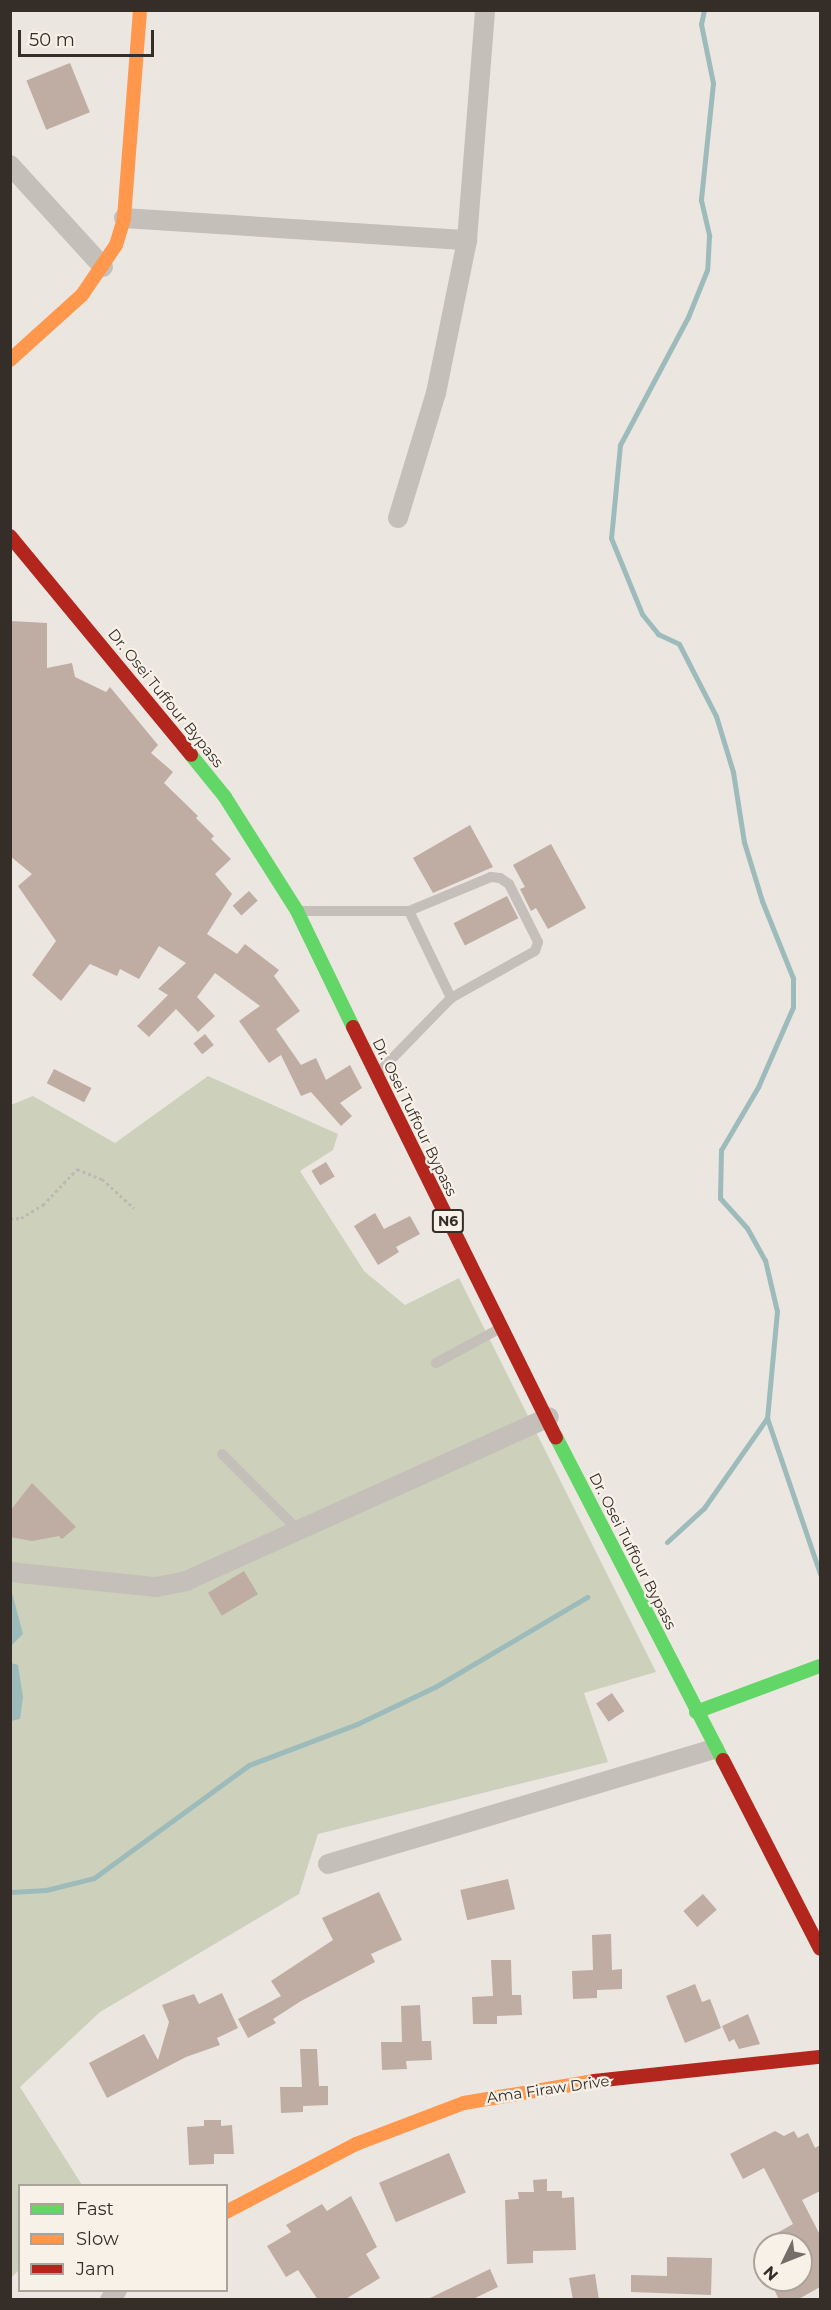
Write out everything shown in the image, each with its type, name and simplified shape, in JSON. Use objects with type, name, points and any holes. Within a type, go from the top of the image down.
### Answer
[{"type":"main road","points":[[10,360],[82,295],[104,267],[116,245],[124,218],[140,10]]},
{"type":"main road","name":"Dr. Osei Tuffour Bypass","points":[[10,536],[225,798],[297,911],[500,1328],[549,1418],[714,1749],[820,1948]]},
{"type":"main road","points":[[696,1712],[820,1666]]},
{"type":"main road","name":"Ama Firaw Drive","points":[[228,2211],[356,2144],[464,2103],[547,2087],[820,2057]]},
{"type":"street","points":[[398,518],[436,393],[466,240],[485,10]]},
{"type":"street","points":[[10,165],[104,267]]},
{"type":"street","points":[[124,218],[466,240]]},
{"type":"street","points":[[10,1572],[156,1587],[186,1581],[549,1418]]},
{"type":"street","points":[[328,1864],[714,1749]]},
{"type":"lane","points":[[297,911],[409,911],[491,877],[500,878],[509,884],[538,942],[535,951],[451,998],[377,1074]]},
{"type":"lane","points":[[409,911],[451,998]]},
{"type":"lane","points":[[436,1363],[500,1328]]},
{"type":"lane","points":[[222,1454],[299,1531]]},
{"type":"path","points":[[10,1220],[21,1218],[44,1205],[77,1169],[102,1179],[134,1208]]},
{"type":"green space","points":[[208,1076],[338,1134],[333,1150],[300,1171],[364,1271],[405,1305],[459,1278],[656,1672],[584,1693],[608,1762],[318,1834],[299,1894],[100,2012],[20,2087],[81,2184],[18,2184],[18,2271],[11,2278],[11,1105],[33,1096],[115,1143]]},
{"type":"water","points":[[11,1589],[23,1634],[10,1646]]},
{"type":"water","points":[[11,1663],[18,1665],[23,1697],[20,1719],[11,1721]]},
{"type":"building","points":[[70,63],[90,112],[46,130],[26,81]]},
{"type":"building","points":[[10,621],[47,623],[47,668],[72,663],[75,677],[106,692],[110,687],[158,745],[151,753],[173,772],[164,783],[198,816],[196,818],[214,836],[211,839],[231,859],[215,874],[232,894],[207,934],[237,954],[245,944],[279,970],[274,976],[300,1011],[276,1029],[301,1065],[316,1058],[326,1080],[350,1065],[362,1088],[340,1103],[352,1116],[341,1126],[311,1092],[301,1096],[281,1055],[269,1063],[239,1021],[260,1006],[215,973],[197,997],[215,1016],[198,1032],[176,1009],[149,1037],[137,1026],[168,995],[158,989],[186,963],[159,946],[139,979],[120,969],[117,976],[90,964],[61,1001],[32,975],[56,941],[18,886],[32,874],[10,856]]},
{"type":"building","points":[[470,825],[493,867],[433,893],[413,858]]},
{"type":"building","points":[[551,844],[586,908],[548,929],[536,908],[531,911],[520,889],[525,887],[513,865]]},
{"type":"building","points":[[249,891],[258,901],[241,915],[233,906]]},
{"type":"building","points":[[507,896],[518,918],[465,946],[454,923]]},
{"type":"building","points":[[205,1034],[214,1045],[202,1054],[193,1043]]},
{"type":"building","points":[[54,1069],[91,1088],[84,1102],[47,1083]]},
{"type":"building","points":[[326,1162],[335,1177],[320,1185],[311,1171]]},
{"type":"building","points":[[375,1213],[384,1229],[410,1216],[420,1234],[396,1247],[399,1252],[378,1265],[354,1226]]},
{"type":"building","points":[[32,1483],[76,1527],[62,1539],[59,1536],[32,1541],[10,1537],[10,1511]]},
{"type":"building","points":[[244,1571],[258,1594],[222,1616],[208,1593]]},
{"type":"building","points":[[612,1693],[624,1711],[609,1722],[596,1704]]},
{"type":"building","points":[[508,1879],[515,1909],[467,1920],[460,1890]]},
{"type":"building","points":[[379,1892],[402,1940],[371,1954],[375,1962],[301,2001],[273,2019],[276,2023],[248,2038],[238,2019],[281,1996],[271,1981],[333,1940],[322,1918]]},
{"type":"building","points":[[703,1894],[717,1910],[697,1927],[683,1911]]},
{"type":"building","points":[[611,1934],[612,1970],[622,1969],[622,1989],[597,1990],[597,1998],[573,1999],[572,1971],[593,1970],[592,1935]]},
{"type":"building","points":[[491,1960],[511,1960],[512,1995],[521,1995],[522,2015],[497,2016],[497,2024],[473,2024],[472,1997],[493,1996]]},
{"type":"building","points":[[695,1984],[702,2002],[710,1999],[721,2028],[685,2043],[666,1996]]},
{"type":"building","points":[[222,1993],[238,2028],[217,2038],[220,2045],[186,2057],[107,2098],[89,2063],[144,2034],[158,2060],[169,2022],[162,2005],[194,1994],[199,2004]]},
{"type":"building","points":[[420,2005],[422,2041],[431,2041],[432,2060],[406,2061],[407,2069],[382,2070],[381,2042],[402,2042],[401,2006]]},
{"type":"building","points":[[748,2014],[760,2044],[739,2049],[734,2039],[729,2042],[722,2026]]},
{"type":"building","points":[[300,2049],[317,2049],[319,2086],[328,2086],[328,2105],[303,2106],[303,2112],[281,2113],[280,2087],[302,2087]]},
{"type":"building","points":[[204,2120],[221,2120],[221,2126],[232,2125],[234,2154],[214,2154],[214,2164],[189,2165],[187,2127],[204,2126]]},
{"type":"building","points":[[775,2131],[784,2136],[794,2131],[798,2138],[808,2133],[815,2148],[820,2145],[820,2191],[802,2200],[820,2235],[820,2287],[813,2291],[813,2232],[779,2232],[793,2224],[764,2168],[743,2179],[730,2154]]},
{"type":"building","points":[[449,2153],[466,2193],[396,2222],[379,2183]]},
{"type":"building","points":[[547,2179],[547,2191],[562,2191],[562,2198],[574,2197],[576,2250],[533,2251],[533,2263],[507,2264],[505,2200],[519,2199],[518,2192],[534,2192],[533,2180]]},
{"type":"building","points":[[351,2196],[377,2247],[366,2254],[380,2278],[344,2300],[318,2300],[298,2270],[286,2277],[267,2246],[291,2232],[286,2225],[322,2204],[327,2211]]},
{"type":"building","points":[[667,2257],[712,2258],[711,2295],[631,2292],[631,2275],[667,2276]]},
{"type":"building","points":[[490,2269],[498,2287],[471,2300],[426,2300]]},
{"type":"building","points":[[595,2274],[599,2300],[573,2300],[569,2278]]},
{"type":"building","points":[[775,2292],[811,2292],[797,2300],[779,2300]]},
{"type":"waterway","points":[[704,10],[701,24],[713,83],[701,200],[709,236],[707,270],[688,317],[620,445],[611,538],[642,614],[658,634],[679,644],[716,716],[733,772],[744,842],[762,901],[793,978],[793,1007],[758,1087],[721,1150],[720,1198],[747,1228],[765,1260],[777,1311],[767,1418],[820,1574]]},
{"type":"waterway","points":[[667,1542],[704,1508],[767,1418]]},
{"type":"waterway","points":[[10,1892],[46,1890],[94,1878],[249,1765],[357,1724],[435,1687],[587,1597]]},
{"type":"traffic: fast","points":[[191,755],[225,797],[297,911],[353,1027]]},
{"type":"traffic: fast","points":[[556,1437],[723,1760]]},
{"type":"traffic: fast","points":[[696,1712],[820,1666]]},
{"type":"traffic: slow","points":[[10,360],[82,295],[116,245],[124,218],[140,10]]},
{"type":"traffic: slow","points":[[228,2211],[356,2144],[464,2103],[594,2081]]},
{"type":"traffic: jam","points":[[10,536],[191,755]]},
{"type":"traffic: jam","points":[[353,1027],[556,1437]]},
{"type":"traffic: jam","points":[[723,1760],[820,1949]]},
{"type":"traffic: jam","points":[[594,2081],[820,2057]]}]
